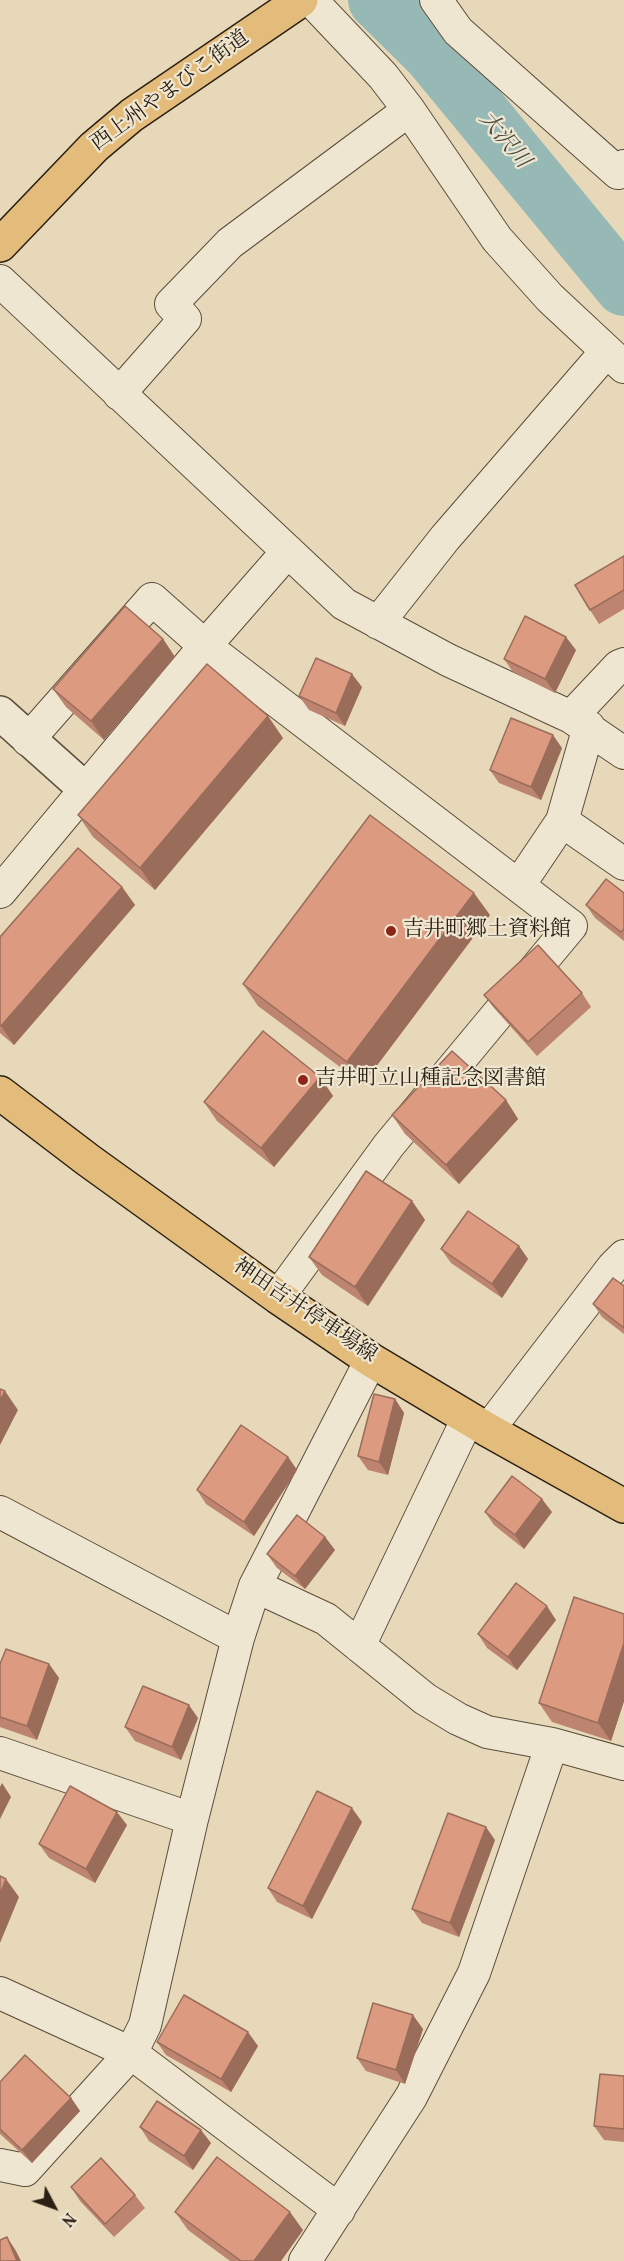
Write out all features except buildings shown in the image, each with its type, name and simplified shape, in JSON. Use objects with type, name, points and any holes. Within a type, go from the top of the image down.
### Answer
[{"type":"main road","name":"西上州やまびこ街道","points":[[0,246],[94,147],[125,122],[301,0]]},
{"type":"main road","name":"神田吉井停車場線","points":[[0,1093],[88,1160],[278,1297],[371,1360],[478,1424],[624,1506]]},
{"type":"street","points":[[311,0],[383,76],[410,110],[497,239],[550,298],[615,360],[445,538],[378,623]]},
{"type":"street","points":[[436,0],[458,31],[618,173],[624,166]]},
{"type":"street","points":[[119,394],[185,319],[171,304],[230,243],[410,110]]},
{"type":"street","points":[[0,281],[344,604],[448,660],[580,722],[624,753]]},
{"type":"street","points":[[0,892],[205,646],[288,551]]},
{"type":"street","points":[[28,740],[152,599],[205,646],[571,926],[389,1145],[278,1297]]},
{"type":"street","points":[[519,885],[562,821],[580,722],[619,666],[624,664]]},
{"type":"street","points":[[0,713],[85,789]]},
{"type":"street","points":[[562,821],[624,864]]},
{"type":"street","points":[[359,1646],[478,1424],[624,1256]]},
{"type":"street","points":[[0,2165],[25,2170],[131,2053],[145,2025],[192,1819],[238,1638],[255,1586],[371,1360]]},
{"type":"street","points":[[0,1512],[238,1638]]},
{"type":"street","points":[[255,1586],[326,1619],[425,1699],[458,1719],[487,1731],[552,1744],[624,1764]]},
{"type":"street","points":[[305,2261],[411,2097],[474,1973],[552,1744]]},
{"type":"street","points":[[0,1753],[192,1819]]},
{"type":"street","points":[[0,1993],[131,2053],[339,2210]]},
{"type":"waterway","name":"大沢川","points":[[377,0],[431,53],[624,287]]},
{"type":"place","name":"吉井町郷土資料館","points":[[391,931]]},
{"type":"place","name":"吉井町立山種記念図書館","points":[[303,1080]]}]
